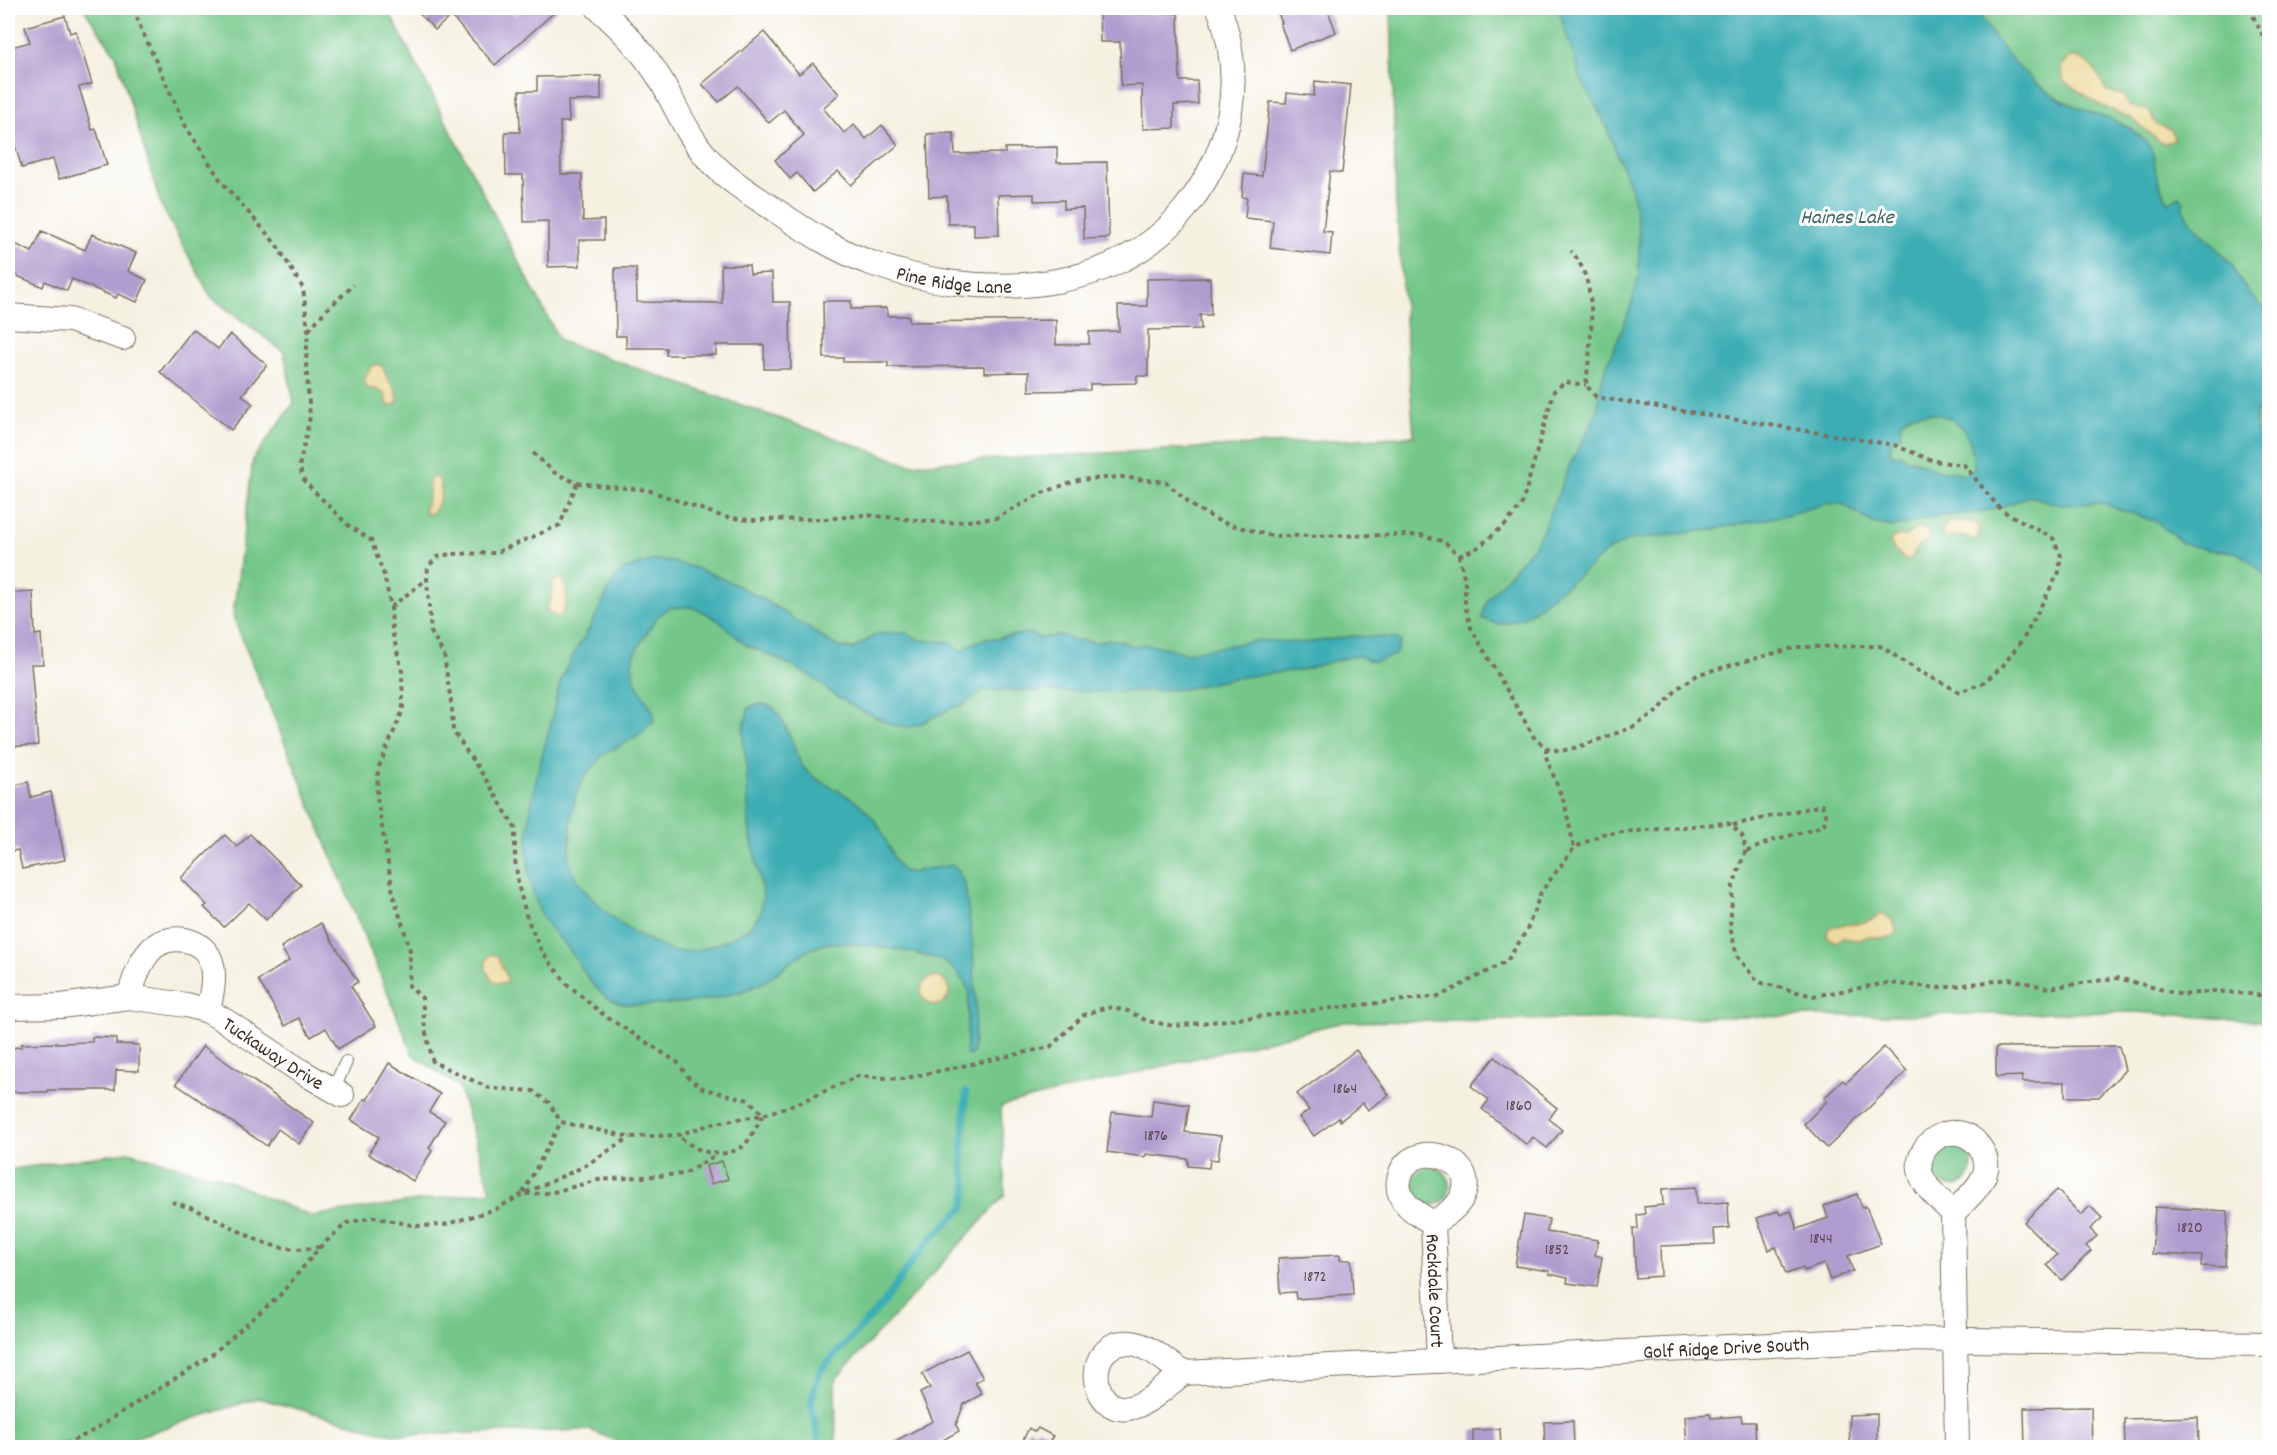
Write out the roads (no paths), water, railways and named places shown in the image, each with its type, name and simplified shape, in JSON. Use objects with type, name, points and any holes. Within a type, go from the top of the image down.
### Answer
[{"type":"street","name":"Pine Ridge Lane","points":[[598,8],[624,31],[651,65],[700,149],[714,165],[744,190],[823,240],[873,264],[918,278],[947,283],[988,284],[1053,282],[1091,273],[1135,254],[1179,217],[1209,177],[1226,130],[1231,105],[1232,63],[1227,32],[1219,8]]},
{"type":"street","points":[[8,316],[70,321],[123,339]]},
{"type":"street","name":"Tuckaway Drive","points":[[129,997],[144,958],[151,949],[159,942],[181,938],[201,947],[212,963],[213,984],[208,1011]]},
{"type":"street","name":"Tuckaway Drive","points":[[8,1006],[61,1006],[129,997],[186,1005],[208,1011],[299,1070],[338,1092]]},
{"type":"street","points":[[1953,1213],[1957,1448]]},
{"type":"street","name":"Rockdale Court","points":[[1433,1223],[1439,1361]]},
{"type":"street","name":"Golf Ridge Drive South","points":[[1183,1373],[1895,1339],[1956,1338],[2270,1344]]},
{"type":"lane","points":[[338,1092],[346,1062]]},
{"type":"water","name":"Haines Lake","points":[[1558,8],[1976,8],[2004,51],[2028,76],[2055,96],[2128,127],[2144,140],[2153,154],[2158,181],[2169,203],[2179,196],[2184,202],[2182,207],[2188,218],[2232,264],[2236,275],[2250,294],[2269,313],[2269,394],[2263,400],[2256,415],[2256,430],[2269,452],[2269,494],[2260,509],[2261,519],[2269,535],[2269,579],[2249,560],[2236,552],[2209,550],[2182,543],[2157,522],[2101,503],[2060,505],[2030,496],[1981,512],[1934,517],[1894,527],[1872,523],[1843,504],[1825,504],[1782,516],[1710,530],[1629,540],[1606,552],[1579,576],[1526,616],[1507,623],[1496,624],[1482,618],[1487,600],[1533,547],[1542,532],[1570,465],[1597,411],[1603,375],[1629,312],[1639,277],[1639,233],[1632,191],[1603,119],[1581,79]],"holes":[[[1934,414],[1955,421],[1967,436],[1971,445],[1974,470],[1964,476],[1958,472],[1938,471],[1890,451],[1892,440],[1900,436],[1901,422],[1909,415]]]},
{"type":"water","points":[[654,560],[686,565],[723,579],[757,596],[838,647],[853,649],[877,634],[891,633],[907,633],[920,640],[951,642],[959,650],[966,650],[967,646],[986,638],[999,639],[1030,633],[1039,638],[1062,635],[1073,641],[1083,640],[1096,643],[1108,639],[1121,641],[1131,646],[1144,644],[1185,653],[1259,640],[1305,643],[1353,636],[1395,638],[1401,641],[1395,655],[1373,662],[1359,656],[1349,657],[1301,670],[1235,678],[1184,689],[1122,692],[983,690],[962,706],[954,707],[909,727],[892,725],[860,710],[836,696],[815,679],[785,662],[746,645],[719,621],[706,613],[691,607],[669,608],[657,617],[637,649],[632,664],[635,681],[654,713],[654,720],[641,734],[603,755],[584,778],[576,795],[572,813],[569,860],[580,885],[602,909],[631,931],[673,951],[694,951],[725,941],[750,927],[761,913],[763,895],[749,826],[743,729],[749,708],[761,704],[770,706],[778,713],[784,724],[803,767],[815,778],[858,802],[867,811],[875,820],[903,871],[913,873],[952,865],[958,870],[965,885],[973,948],[976,1007],[973,1053],[969,1056],[966,1054],[969,991],[953,969],[937,959],[890,948],[831,943],[813,948],[765,981],[733,994],[677,1004],[624,1004],[607,998],[599,991],[545,921],[533,893],[528,869],[527,844],[533,795],[560,683],[615,578],[625,569]]},
{"type":"waterway","points":[[820,1448],[811,1403],[821,1370],[882,1305],[911,1263],[932,1238],[964,1207],[967,1190],[963,1167],[966,1092]]}]
